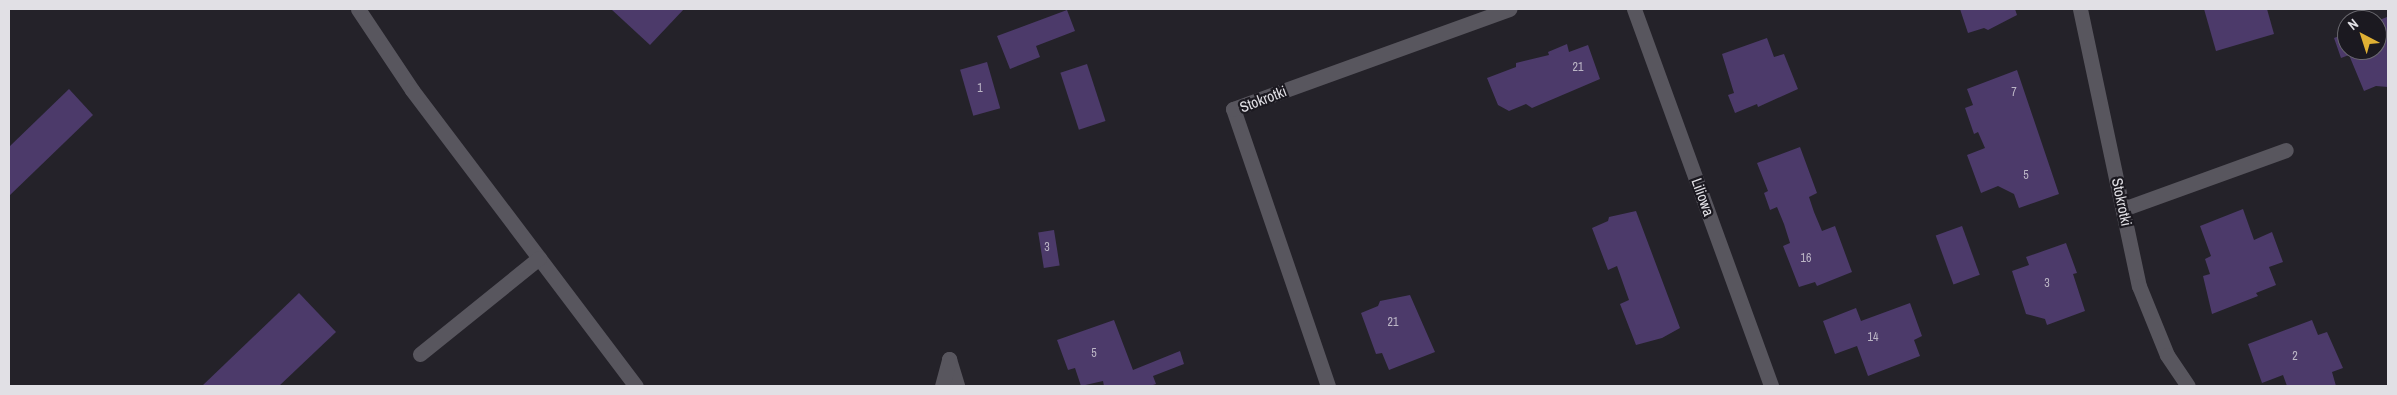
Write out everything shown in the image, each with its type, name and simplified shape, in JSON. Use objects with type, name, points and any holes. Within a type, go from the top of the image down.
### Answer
[{"type":"street","points":[[358,9],[412,90],[636,386]]},
{"type":"street","name":"Stokrotki","points":[[1328,386],[1233,109],[1509,9]]},
{"type":"street","name":"Liliowa","points":[[1634,9],[1771,386]]},
{"type":"street","name":"Stokrotki","points":[[2080,9],[2140,286],[2167,356],[2188,386]]},
{"type":"street","points":[[2124,209],[2286,150]]},
{"type":"street","points":[[420,354],[538,258]]},
{"type":"street","points":[[942,386],[950,359],[957,386]]},
{"type":"building","points":[[611,9],[684,9],[650,45]]},
{"type":"building","points":[[1960,9],[2015,9],[2017,15],[1988,30],[1984,28],[1968,33]]},
{"type":"building","points":[[2204,9],[2267,9],[2274,34],[2216,51]]},
{"type":"building","points":[[1067,10],[1075,31],[1036,46],[1040,57],[1010,69],[997,36]]},
{"type":"building","points":[[2387,17],[2388,87],[2376,86],[2364,91],[2351,60],[2387,60]]},
{"type":"building","points":[[1767,38],[1774,57],[1784,54],[1798,89],[1758,107],[1757,104],[1735,113],[1728,95],[1734,93],[1722,54]]},
{"type":"building","points":[[1567,44],[1569,52],[1588,45],[1600,79],[1532,108],[1526,104],[1509,111],[1498,105],[1487,78],[1516,67],[1516,63],[1549,55],[1548,52]]},
{"type":"building","points":[[987,62],[1000,108],[973,116],[960,70]]},
{"type":"building","points":[[1087,64],[1106,121],[1079,130],[1060,73]]},
{"type":"building","points":[[2017,70],[2059,194],[2019,208],[2014,194],[1998,186],[1981,193],[1967,155],[1985,148],[1978,132],[1974,134],[1965,108],[1973,105],[1967,89]]},
{"type":"building","points":[[69,89],[93,115],[9,196],[9,147]]},
{"type":"building","points":[[1800,147],[1817,193],[1809,197],[1814,212],[1822,231],[1835,226],[1852,272],[1817,286],[1815,282],[1799,287],[1783,246],[1790,243],[1784,224],[1777,207],[1770,210],[1764,193],[1768,191],[1757,163]]},
{"type":"building","points":[[2243,209],[2254,240],[2272,232],[2283,262],[2269,267],[2276,285],[2256,293],[2258,296],[2212,314],[2203,276],[2210,274],[2205,259],[2211,256],[2200,226]]},
{"type":"building","points":[[1636,211],[1680,328],[1662,338],[1636,345],[1620,304],[1629,300],[1617,266],[1608,270],[1592,228],[1608,221],[1609,217]]},
{"type":"building","points":[[1962,226],[1980,275],[1953,284],[1936,236]]},
{"type":"building","points":[[1054,230],[1060,266],[1044,268],[1038,233]]},
{"type":"building","points":[[2066,243],[2077,273],[2073,274],[2085,311],[2047,325],[2045,319],[2026,314],[2012,271],[2029,265],[2026,257]]},
{"type":"building","points":[[299,293],[336,332],[279,386],[202,386]]},
{"type":"building","points":[[1410,295],[1435,352],[1389,370],[1382,353],[1376,354],[1361,313],[1378,306],[1380,301]]},
{"type":"building","points":[[1910,303],[1922,336],[1914,340],[1920,356],[1868,376],[1857,346],[1835,354],[1823,321],[1856,308],[1861,321]]},
{"type":"building","points":[[1114,320],[1133,370],[1180,351],[1184,364],[1153,376],[1156,384],[1150,386],[1104,386],[1103,381],[1081,386],[1075,368],[1068,370],[1057,340]]},
{"type":"building","points":[[2312,320],[2318,335],[2327,332],[2343,368],[2332,372],[2336,386],[2287,386],[2283,375],[2262,383],[2248,344]]}]
